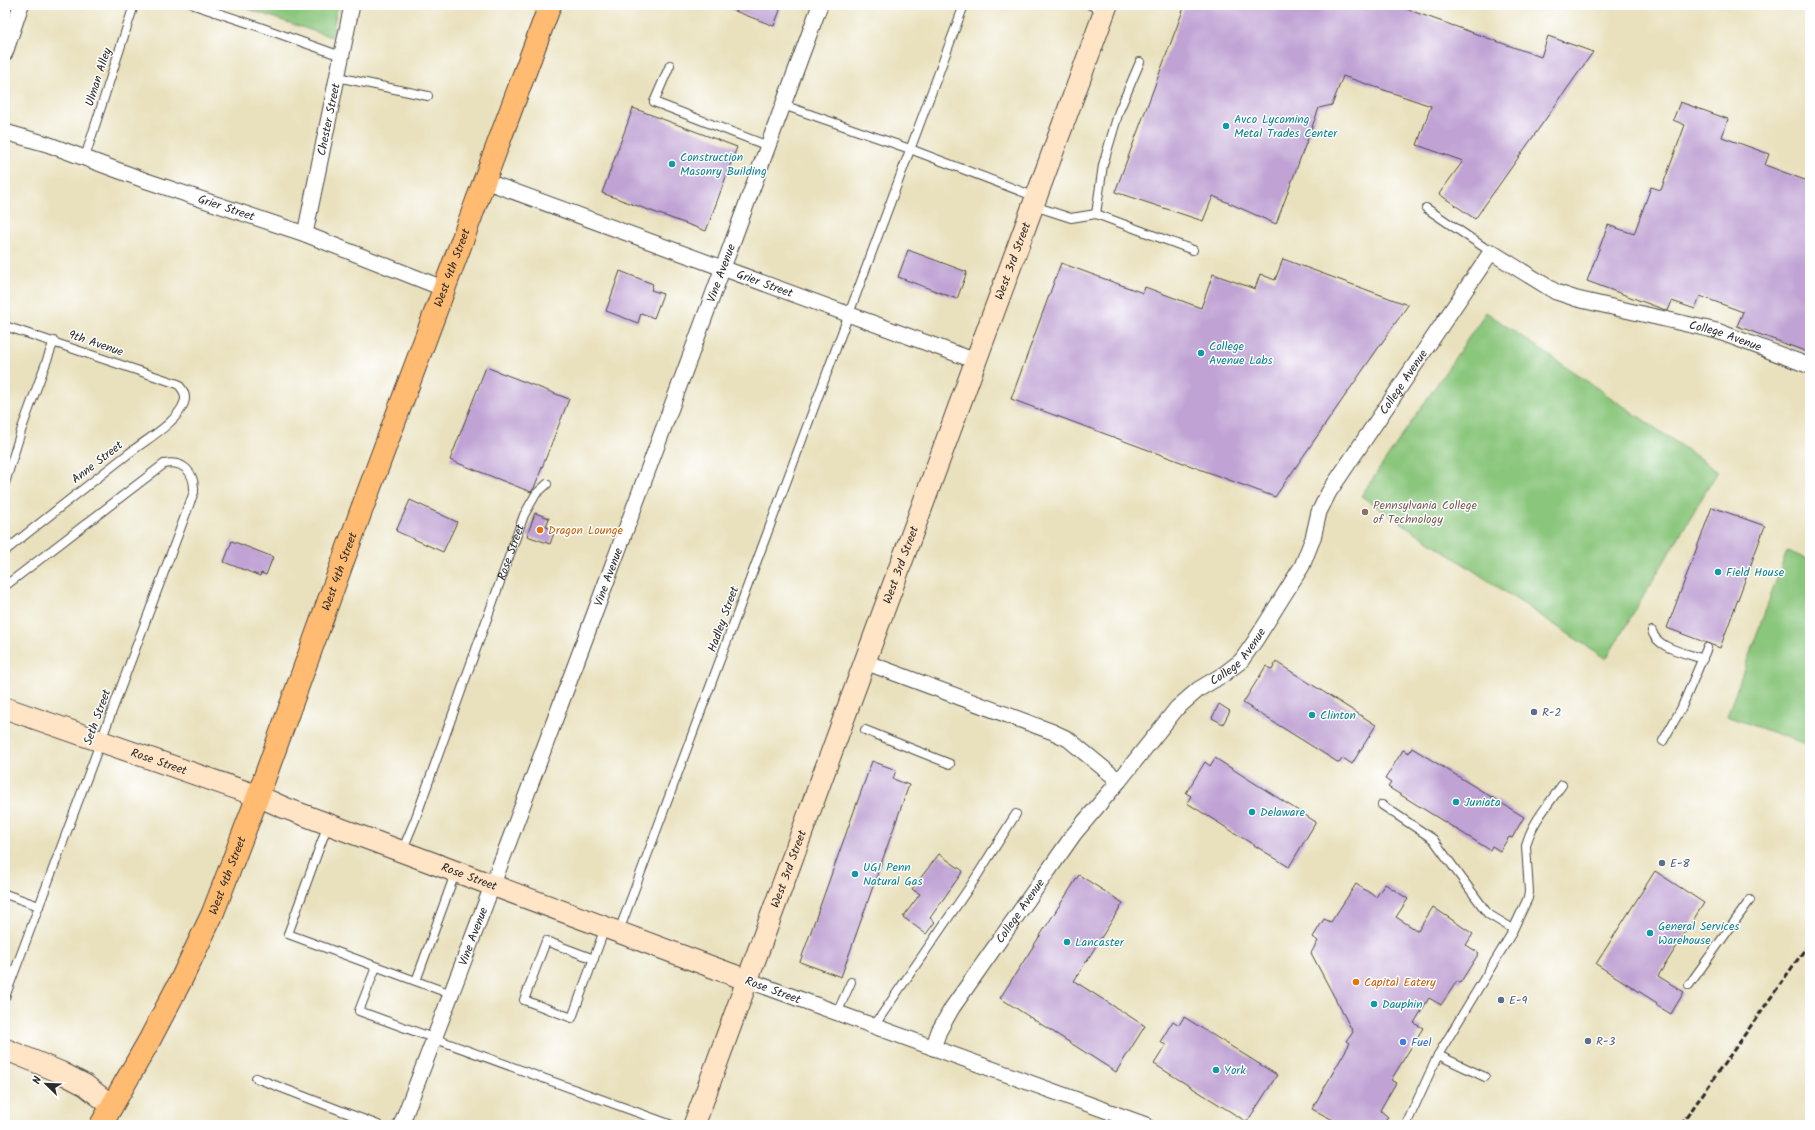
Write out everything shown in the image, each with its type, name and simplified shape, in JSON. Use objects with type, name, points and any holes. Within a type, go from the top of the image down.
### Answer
[{"type":"main road","name":"West 4th Street","points":[[101,1125],[174,994],[212,915],[258,796],[360,514],[550,5]]},
{"type":"main road","name":"West 3rd Street","points":[[694,1125],[1035,201],[1101,7]]},
{"type":"main road","name":"Rose Street","points":[[5,708],[258,796],[328,824],[747,980]]},
{"type":"main road","points":[[5,1049],[60,1072],[85,1085],[112,1106]]},
{"type":"street","points":[[5,53],[21,5]]},
{"type":"street","name":"Chester Street","points":[[305,234],[352,5]]},
{"type":"street","name":"Vine Avenue","points":[[400,1125],[492,885],[820,5]]},
{"type":"street","name":"Grier Street","points":[[5,132],[85,157],[144,180],[305,234],[445,289]]},
{"type":"street","name":"Grier Street","points":[[485,181],[976,361]]},
{"type":"street","name":"College Avenue","points":[[933,1048],[940,1031],[956,1002],[1074,834],[1119,782],[1177,708],[1199,689],[1224,674],[1241,661],[1302,566],[1313,538],[1319,512],[1330,492],[1492,252],[1556,292],[1717,331],[1810,366]]},
{"type":"street","points":[[865,662],[1053,732],[1068,739],[1119,782]]},
{"type":"street","name":"Rose Street","points":[[747,980],[1146,1125]]},
{"type":"lane","name":"Ulman Alley","points":[[85,157],[134,5]]},
{"type":"lane","points":[[194,5],[342,56]]},
{"type":"lane","name":"Hadley Street","points":[[594,959],[546,941],[524,1000],[572,1018],[594,959],[612,930],[849,315],[964,5]]},
{"type":"lane","points":[[1096,214],[1103,165],[1119,110],[1140,62]]},
{"type":"lane","points":[[670,65],[654,102],[768,146]]},
{"type":"lane","points":[[337,77],[428,96]]},
{"type":"lane","points":[[783,105],[910,149],[1035,201],[1071,218],[1096,214],[1193,250]]},
{"type":"lane","points":[[1426,208],[1492,252]]},
{"type":"lane","name":"9th Avenue","points":[[5,326],[54,341],[178,384]]},
{"type":"lane","points":[[5,483],[22,428],[54,341]]},
{"type":"lane","name":"Anne Street","points":[[5,551],[131,451],[164,427],[184,403],[184,390],[178,384]]},
{"type":"lane","name":"Seth Street","points":[[5,586],[164,464],[173,462],[182,465],[189,471],[193,478],[194,492],[5,997]]},
{"type":"lane","name":"Rose Street","points":[[402,851],[415,820],[524,515],[536,494],[547,484]]},
{"type":"lane","points":[[1652,631],[1654,637],[1662,644],[1703,659]]},
{"type":"lane","points":[[1664,741],[1681,709],[1707,648]]},
{"type":"lane","points":[[865,730],[950,764]]},
{"type":"lane","points":[[1406,1125],[1438,1055],[1513,929],[1528,898],[1527,841],[1535,824],[1562,785]]},
{"type":"lane","points":[[1382,805],[1433,839],[1488,914],[1513,929]]},
{"type":"lane","points":[[874,1026],[979,872],[1016,814]]},
{"type":"lane","points":[[328,824],[288,934],[451,994]]},
{"type":"lane","points":[[416,981],[456,871]]},
{"type":"lane","points":[[5,894],[39,906]]},
{"type":"lane","points":[[1689,985],[1750,900]]},
{"type":"lane","points":[[376,967],[359,1010],[672,1125]]},
{"type":"lane","points":[[837,1013],[851,982]]},
{"type":"lane","points":[[1438,1055],[1485,1077]]},
{"type":"lane","points":[[256,1078],[378,1125]]},
{"type":"green space","points":[[236,5],[338,5],[331,37]]},
{"type":"green space","points":[[1486,312],[1718,471],[1606,659],[1361,496]]},
{"type":"green space","points":[[1787,551],[1810,560],[1810,741],[1808,745],[1727,716]]},
{"type":"building","points":[[722,5],[782,5],[774,26]]},
{"type":"building","name":"Avco Lycoming Metal Trades Center","points":[[1185,5],[1395,5],[1541,57],[1548,36],[1593,52],[1475,219],[1439,194],[1463,161],[1417,145],[1431,106],[1343,76],[1332,105],[1319,108],[1276,224],[1213,196],[1203,221],[1115,192]]},
{"type":"building","points":[[1680,102],[1728,119],[1722,137],[1769,154],[1765,165],[1810,182],[1810,353],[1737,326],[1743,312],[1700,296],[1695,309],[1672,301],[1668,311],[1587,281],[1608,225],[1634,234],[1651,187],[1661,190],[1685,125],[1673,120]]},
{"type":"building","name":"Construction Masonry Building","points":[[633,108],[737,147],[706,231],[602,193]]},
{"type":"building","points":[[908,250],[967,272],[957,299],[898,277]]},
{"type":"building","name":"College Avenue Labs","points":[[1283,259],[1408,305],[1275,497],[1011,399],[1061,263],[1143,293],[1145,287],[1201,308],[1213,274],[1255,289],[1260,274],[1275,280]]},
{"type":"building","points":[[620,271],[653,284],[651,290],[663,294],[654,318],[641,313],[638,323],[606,311]]},
{"type":"building","points":[[486,367],[569,399],[534,488],[531,492],[450,460]]},
{"type":"building","points":[[410,500],[457,522],[443,552],[396,531]]},
{"type":"building","name":"Field House","points":[[1712,507],[1765,526],[1720,648],[1667,628]]},
{"type":"building","points":[[535,513],[549,518],[546,527],[555,530],[550,544],[527,536]]},
{"type":"building","points":[[232,541],[273,557],[266,575],[261,573],[260,576],[224,562]]},
{"type":"building","name":"Clinton","points":[[1276,662],[1376,725],[1352,764],[1343,758],[1339,763],[1243,703],[1266,666],[1272,670]]},
{"type":"building","points":[[1219,704],[1230,711],[1223,724],[1212,718]]},
{"type":"building","name":"Juniata","points":[[1412,748],[1524,817],[1512,838],[1509,837],[1500,851],[1492,846],[1490,850],[1388,787],[1391,783],[1385,779],[1403,750],[1409,753]]},
{"type":"building","name":"Delaware","points":[[1215,758],[1316,822],[1289,867],[1187,803],[1191,796],[1186,793],[1205,762],[1210,766]]},
{"type":"building","name":"UGI Penn Natural Gas","points":[[872,761],[896,770],[893,779],[909,785],[841,977],[800,962]]},
{"type":"building","points":[[939,854],[963,871],[930,918],[935,922],[926,934],[903,917],[920,894],[912,889]]},
{"type":"building","name":"General Services Warehouse","points":[[1655,871],[1704,903],[1658,976],[1684,992],[1671,1014],[1656,1005],[1657,1003],[1596,964]]},
{"type":"building","name":"Lancaster","points":[[1079,875],[1123,903],[1074,981],[1145,1026],[1116,1072],[1000,998]]},
{"type":"building","name":"Dauphin","points":[[1356,884],[1376,897],[1385,884],[1408,899],[1396,917],[1418,931],[1433,907],[1473,934],[1466,945],[1479,953],[1460,983],[1457,981],[1441,1005],[1429,998],[1414,1023],[1423,1028],[1391,1080],[1396,1083],[1380,1110],[1388,1117],[1383,1125],[1343,1125],[1312,1109],[1350,1043],[1347,1041],[1353,1032],[1311,953],[1318,941],[1313,937],[1324,919],[1331,922]]},
{"type":"building","name":"York","points":[[1184,1017],[1277,1075],[1247,1122],[1154,1064],[1166,1045],[1160,1042],[1173,1021],[1179,1025]]},
{"type":"railway","points":[[1681,1125],[1810,942]]},
{"type":"place","name":"Avco Lycoming Metal Trades Center","points":[[1226,126]]},
{"type":"place","name":"Construction Masonry Building","points":[[672,164]]},
{"type":"place","name":"College Avenue Labs","points":[[1201,353]]},
{"type":"place","name":"Pennsylvania College of Technology","points":[[1365,512]]},
{"type":"place","name":"Dragon Lounge","points":[[540,530]]},
{"type":"place","name":"Field House","points":[[1718,572]]},
{"type":"place","name":"R-2","points":[[1534,712]]},
{"type":"place","name":"Clinton","points":[[1312,715]]},
{"type":"place","name":"Juniata","points":[[1456,802]]},
{"type":"place","name":"Delaware","points":[[1252,812]]},
{"type":"place","name":"E-8","points":[[1662,863]]},
{"type":"place","name":"UGI Penn Natural Gas","points":[[855,874]]},
{"type":"place","name":"General Services Warehouse","points":[[1650,933]]},
{"type":"place","name":"Lancaster","points":[[1067,942]]},
{"type":"place","name":"Capital Eatery","points":[[1356,982]]},
{"type":"place","name":"E-9","points":[[1501,1000]]},
{"type":"place","name":"Dauphin","points":[[1374,1004]]},
{"type":"place","name":"R-3","points":[[1588,1041]]},
{"type":"place","name":"Fuel","points":[[1403,1042]]},
{"type":"place","name":"York","points":[[1216,1070]]}]
